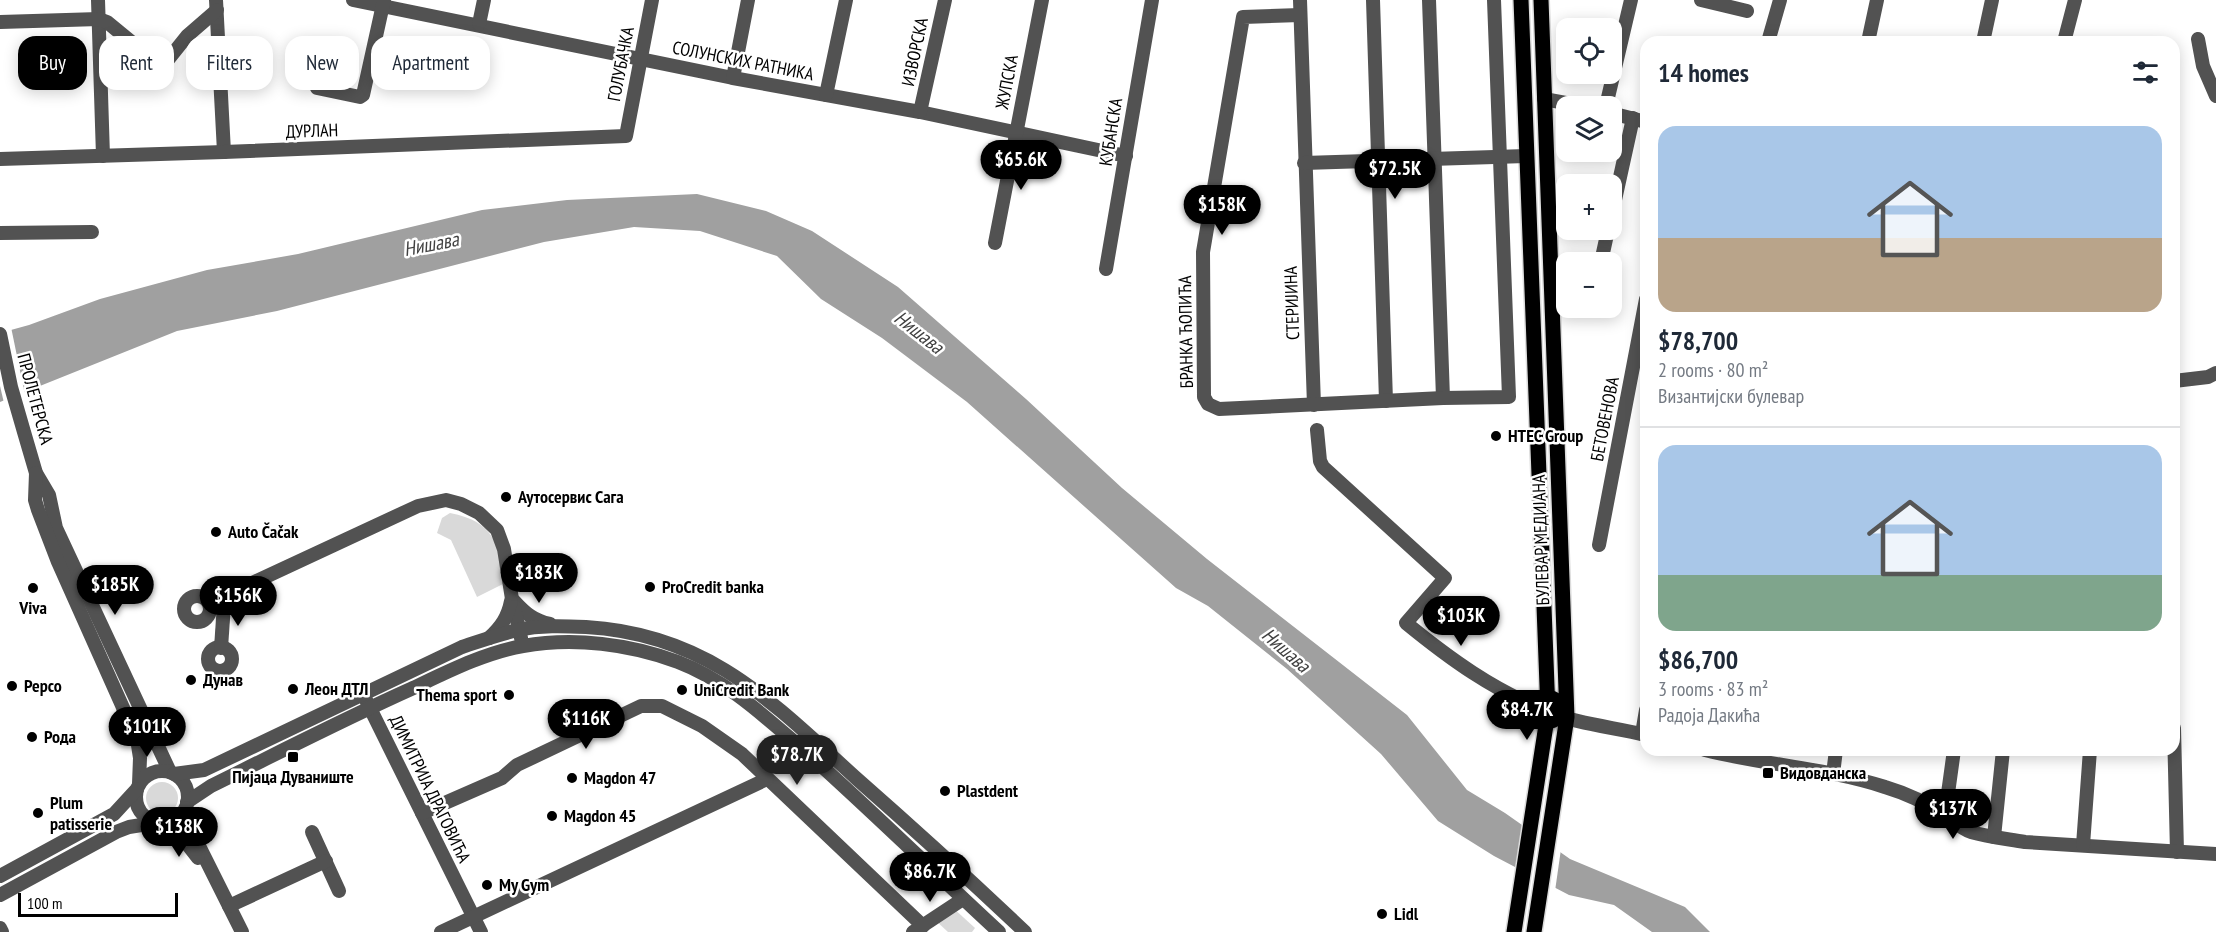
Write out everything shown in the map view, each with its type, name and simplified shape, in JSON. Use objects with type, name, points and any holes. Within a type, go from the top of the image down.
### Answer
[{"type":"main road","name":"БУЛЕВАР МЕДИЈАНА","points":[[1514,932],[1548,712],[1521,0]]},
{"type":"main road","name":"БУЛЕВАР МЕДИЈАНА","points":[[1534,932],[1567,717],[1541,0]]},
{"type":"street","points":[[98,0],[103,156]]},
{"type":"street","name":"СОЛУНСКИХ РАТНИКА","points":[[353,0],[383,3],[733,78],[920,112],[1126,156]]},
{"type":"street","points":[[479,24],[484,0]]},
{"type":"street","name":"ГОЛУБАЧКА","points":[[626,135],[652,0]]},
{"type":"street","points":[[733,78],[748,0]]},
{"type":"street","points":[[826,96],[846,0]]},
{"type":"street","name":"ИЗВОРСКА","points":[[920,112],[945,0]]},
{"type":"street","name":"ЖУПСКА","points":[[995,243],[1042,0]]},
{"type":"street","name":"КУБАНСКА","points":[[1106,269],[1152,0]]},
{"type":"street","name":"СТЕРИЈИНА","points":[[1300,0],[1314,405]]},
{"type":"street","points":[[1373,0],[1386,401]]},
{"type":"street","points":[[1429,0],[1443,398]]},
{"type":"street","points":[[1494,0],[1500,156]]},
{"type":"street","points":[[1608,96],[1631,0]]},
{"type":"street","points":[[1701,0],[1747,11]]},
{"type":"street","points":[[1770,36],[1780,0]]},
{"type":"street","points":[[1871,36],[1878,0]]},
{"type":"street","points":[[1984,36],[1992,0]]},
{"type":"street","points":[[2066,36],[2075,0]]},
{"type":"street","points":[[327,90],[360,97],[363,95],[383,3]]},
{"type":"street","points":[[0,22],[99,19],[107,21],[161,64],[167,61],[217,5]]},
{"type":"street","points":[[217,5],[225,152]]},
{"type":"street","name":"БРАНКА ЋОПИЋА","points":[[1300,15],[1242,17],[1203,252],[1204,397],[1208,404],[1219,409],[1509,397],[1500,156]]},
{"type":"street","points":[[2198,39],[2203,66],[2216,96]]},
{"type":"street","points":[[1544,99],[1556,101]]},
{"type":"street","points":[[1622,116],[1639,120],[1622,180]]},
{"type":"street","name":"ДУРЛАН","points":[[0,159],[626,135]]},
{"type":"street","points":[[1304,163],[1527,156]]},
{"type":"street","points":[[0,233],[92,232]]},
{"type":"street","name":"БЕТОВЕНОВА","points":[[1599,545],[1640,330]]},
{"type":"street","name":"ПРОЛЕТЕРСКА","points":[[0,334],[11,387],[36,472]]},
{"type":"street","points":[[2180,380],[2208,377],[2216,373]]},
{"type":"street","points":[[1317,430],[1320,461],[1323,467],[1445,578],[1406,623],[1452,660],[1503,691],[1548,712],[1640,733]]},
{"type":"street","points":[[36,472],[49,495],[56,528],[172,773],[184,783],[187,789],[187,805],[194,836],[243,932]]},
{"type":"street","points":[[36,472],[34,500],[58,562],[138,739],[140,758],[136,803],[138,810],[148,820],[184,840],[212,874]]},
{"type":"street","points":[[221,648],[217,604],[233,592],[418,506],[446,501],[471,508],[496,530],[506,558],[512,599],[523,646]]},
{"type":"street","points":[[512,599],[528,616],[539,622],[558,626]]},
{"type":"street","points":[[489,638],[499,629],[509,614],[512,599]]},
{"type":"street","points":[[0,876],[114,813],[152,773],[204,770],[462,647],[489,638],[519,629],[558,626],[601,628],[644,634],[714,662],[741,679],[767,698],[1025,932]]},
{"type":"street","points":[[0,895],[116,832],[129,827],[176,820],[187,805],[211,786],[370,707],[469,662],[523,646],[553,643],[599,644],[640,649],[680,662],[731,690],[843,785],[999,932]]},
{"type":"street","name":"ДИМИТРИЈА ДРАГОВИЋА","points":[[363,694],[481,932]]},
{"type":"street","points":[[422,813],[502,778],[517,765],[641,706],[662,706],[702,726],[742,754],[918,929],[963,899]]},
{"type":"street","points":[[1746,756],[1885,787],[1945,815],[1954,823],[1970,831],[1995,837],[2025,842],[2216,854]]},
{"type":"street","points":[[1833,774],[1835,756]]},
{"type":"street","points":[[1945,815],[1953,756]]},
{"type":"street","points":[[1995,837],[2002,756]]},
{"type":"street","points":[[2083,845],[2090,756]]},
{"type":"street","points":[[2175,756],[2177,852]]},
{"type":"street","points":[[441,932],[767,779]]},
{"type":"street","points":[[312,832],[339,891]]},
{"type":"street","points":[[229,906],[326,861]]},
{"type":"street","points":[[0,928],[2,932]]},
{"type":"shaded area","points":[[450,513],[476,522],[492,536],[507,582],[477,597],[451,540],[437,533],[442,518]]},
{"type":"shaded area","points":[[162,782],[174,786],[178,798],[174,810],[162,814],[150,810],[146,798],[150,786]]},
{"type":"shaded area","points":[[952,907],[975,928],[972,932],[948,932],[934,919]]},
{"type":"water","name":"Нишава","points":[[697,194],[766,211],[812,231],[898,287],[1026,399],[1122,488],[1207,559],[1407,715],[1467,790],[1505,813],[1570,859],[1685,907],[1710,932],[1652,932],[1614,905],[1569,895],[1494,856],[1438,821],[1381,754],[1287,669],[1208,606],[1176,588],[967,402],[882,338],[821,299],[777,256],[700,231],[634,227],[544,242],[277,311],[177,331],[0,402],[0,333],[100,299],[207,270],[298,254],[482,210],[567,200]]},
{"type":"pier","points":[[11,327],[25,395],[4,403],[0,386],[0,330]]},
{"type":"pier","points":[[1524,822],[1561,849],[1555,891],[1516,871]]},
{"type":"place","name":"HTEC Group","points":[[1496,436]]},
{"type":"place","name":"Аутосервис Сага","points":[[506,497]]},
{"type":"place","name":"Auto Čačak","points":[[216,532]]},
{"type":"place","name":"ProCredit banka","points":[[650,587]]},
{"type":"place","name":"Viva","points":[[33,588]]},
{"type":"place","name":"Дунав","points":[[191,680]]},
{"type":"place","name":"Pepco","points":[[12,686]]},
{"type":"place","name":"Леон ДТЛ","points":[[293,689]]},
{"type":"place","name":"UniCredit Bank","points":[[682,690]]},
{"type":"place","name":"Thema sport","points":[[509,695]]},
{"type":"place","name":"Рода","points":[[32,737]]},
{"type":"place","name":"Пијаца Дуваниште","points":[[293,757]]},
{"type":"place","name":"Видовданска","points":[[1768,773]]},
{"type":"place","name":"Magdon 47","points":[[572,778]]},
{"type":"place","name":"Plastdent","points":[[945,791]]},
{"type":"place","name":"Plum patisserie","points":[[38,813]]},
{"type":"place","name":"Magdon 45","points":[[552,816]]},
{"type":"place","name":"My Gym","points":[[487,885]]},
{"type":"place","name":"Lidl","points":[[1382,914]]}]
